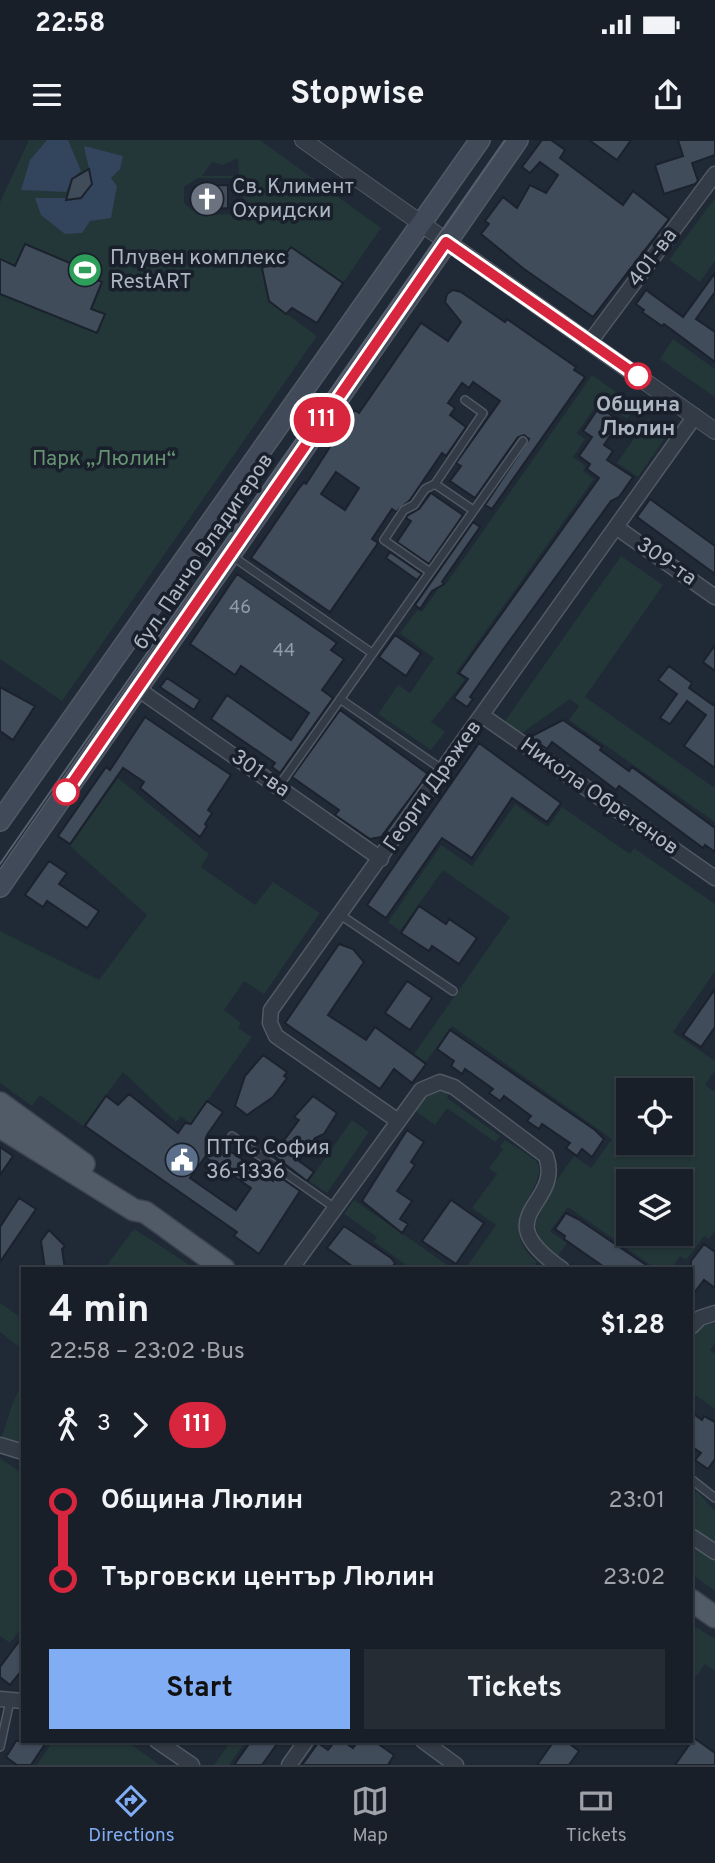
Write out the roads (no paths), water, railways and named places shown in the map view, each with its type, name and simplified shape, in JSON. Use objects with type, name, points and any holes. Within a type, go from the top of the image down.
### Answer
[{"type":"main road","name":"бул. Панчо Владигеров","points":[[0,821],[480,140]]},
{"type":"main road","name":"бул. Панчо Владигеров","points":[[0,887],[518,140]]},
{"type":"main road","points":[[0,1103],[140,1203],[145,1212],[221,1267]]},
{"type":"main road","points":[[0,1127],[134,1210],[145,1212]]},
{"type":"main road","points":[[693,1601],[715,1617]]},
{"type":"street","points":[[303,140],[715,431]]},
{"type":"street","name":"401-ва","points":[[590,342],[715,174]]},
{"type":"street","name":"Георги Дражев","points":[[398,1121],[276,1036],[270,1023],[271,1010],[695,416]]},
{"type":"street","name":"309-та","points":[[616,527],[715,597]]},
{"type":"street","name":"301-ва","points":[[138,689],[381,859]]},
{"type":"street","name":"Никола Обретенов","points":[[482,716],[715,878]]},
{"type":"street","points":[[298,1267],[335,1208],[426,1085],[447,1083],[541,1150],[549,1164],[549,1173],[530,1213],[527,1232],[535,1249],[559,1267]]},
{"type":"street","points":[[693,1325],[700,1318],[715,1313]]},
{"type":"street","points":[[0,1445],[21,1451]]},
{"type":"street","points":[[693,1537],[715,1552]]},
{"type":"street","points":[[160,1743],[192,1765]]},
{"type":"street","points":[[289,1765],[305,1743]]},
{"type":"street","points":[[426,1743],[456,1765]]},
{"type":"lane","points":[[430,572],[384,540],[404,510],[414,505],[425,489],[435,484],[483,413],[465,400]]},
{"type":"lane","points":[[278,787],[523,442]]},
{"type":"lane","points":[[435,484],[473,510]]},
{"type":"lane","points":[[229,554],[372,653]]},
{"type":"lane","points":[[340,699],[444,771]]},
{"type":"lane","points":[[339,914],[453,991]]},
{"type":"lane","points":[[232,1136],[335,1208]]},
{"type":"lane","points":[[693,1481],[715,1498]]},
{"type":"lane","points":[[0,1747],[11,1701]]},
{"type":"water","points":[[47,140],[68,140],[81,171],[72,179],[66,192],[21,190],[30,160]]},
{"type":"water","points":[[84,146],[123,156],[120,169],[111,178],[117,186],[111,218],[90,221],[82,233],[65,234],[41,215],[35,198],[81,198],[89,169]]},
{"type":"tram line","points":[[0,864],[505,140]]},
{"type":"place","name":"Св. Климент Охридски","points":[[207,199]]},
{"type":"place","name":"Плувен комплекс RestART","points":[[85,270]]},
{"type":"place","name":"Община Люлин","points":[[638,376]]},
{"type":"place","name":"ПТТС София 36-1336","points":[[182,1160]]},
{"type":"park label","name":"Парк „Люлин“","points":[[104,459]]}]
